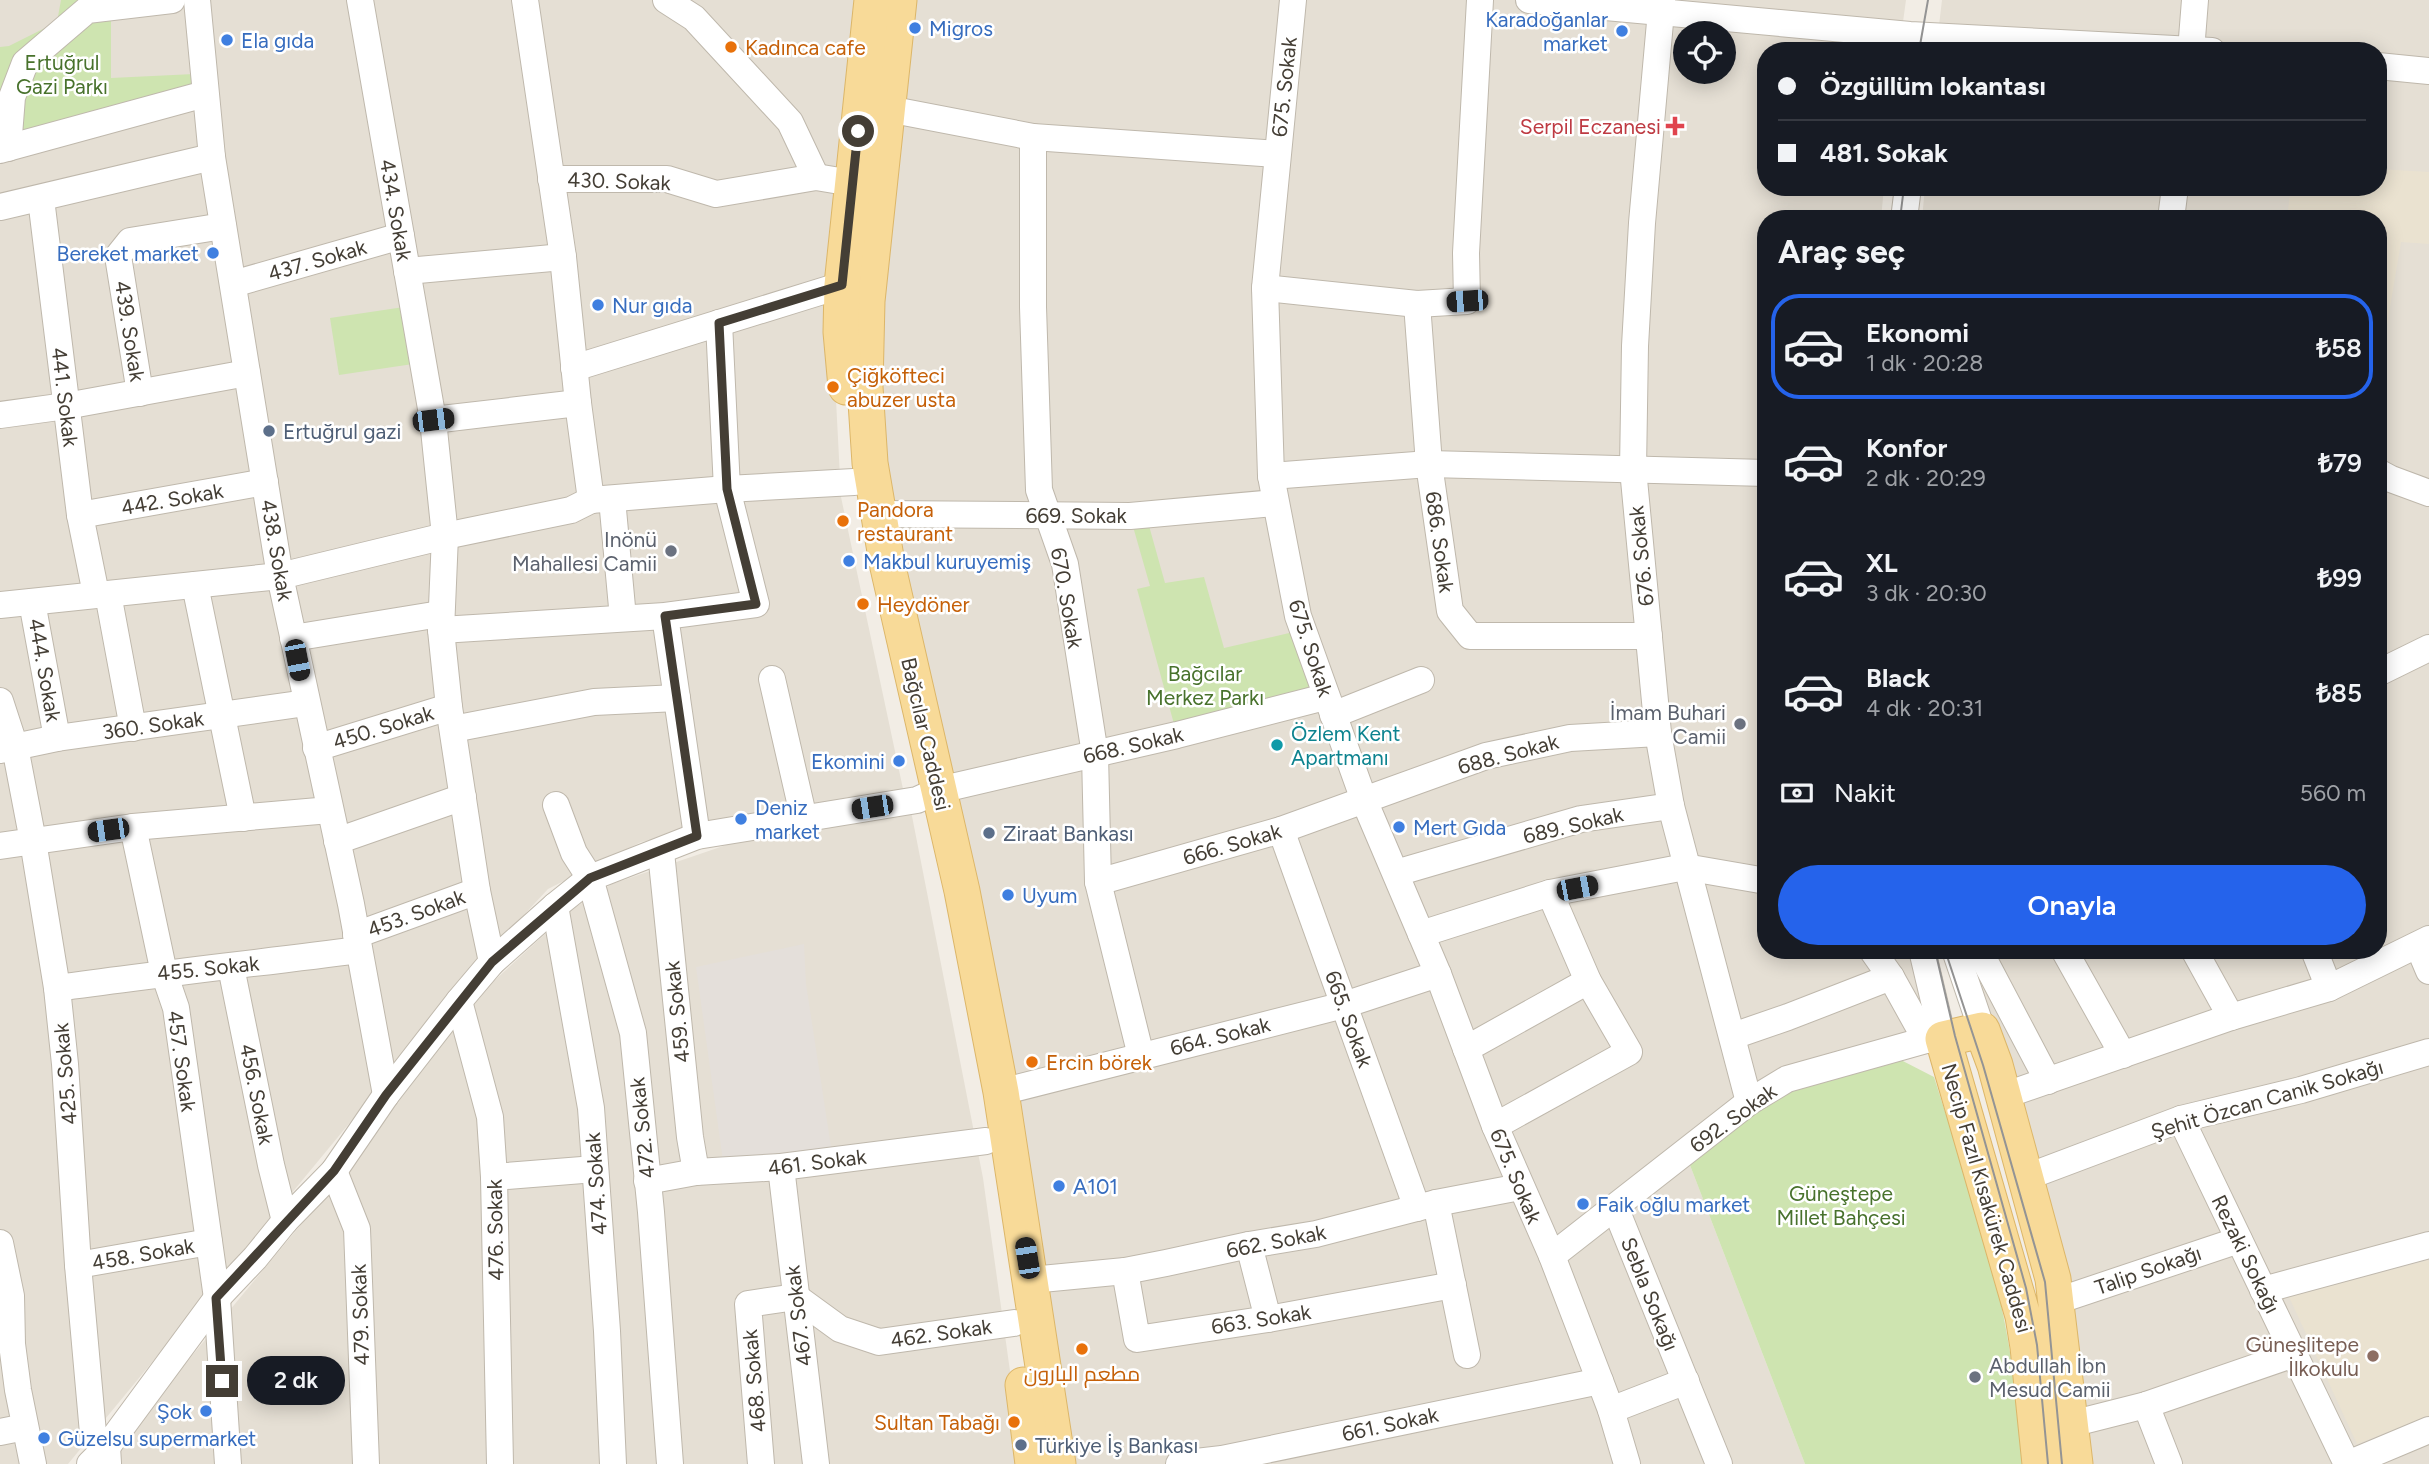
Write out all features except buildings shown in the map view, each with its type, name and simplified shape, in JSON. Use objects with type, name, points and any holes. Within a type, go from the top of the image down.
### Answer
[{"type":"main road","name":"Bağcılar Caddesi","points":[[872,0],[842,285],[841,332],[854,482],[928,795],[962,891],[1001,1092],[1058,1464]]},
{"type":"main road","name":"Bağcılar Caddesi","points":[[899,0],[867,301],[865,387],[870,463],[928,795],[951,956],[986,1141],[1033,1464]]},
{"type":"main road","name":"Necip Fazıl Kısakürek Caddesi","points":[[2040,1464],[2023,1316],[1934,1040],[1982,1030],[1995,1065],[2027,1177],[2053,1279],[2075,1464]]},
{"type":"street","points":[[172,0],[89,5],[25,63],[12,97],[4,149],[205,94]]},
{"type":"street","name":"438. Sokak","points":[[197,0],[212,157],[280,576],[358,943],[386,1095]]},
{"type":"street","name":"434. Sokak","points":[[359,0],[433,420],[444,536],[440,622],[451,718],[477,891],[492,962]]},
{"type":"street","points":[[525,0],[563,257],[578,403],[602,500],[624,618]]},
{"type":"street","points":[[666,0],[694,18],[790,122],[816,177]]},
{"type":"street","name":"675. Sokak","points":[[1293,0],[1265,288],[1271,475],[1274,503],[1298,616],[1364,800],[1438,974],[1494,1126],[1552,1256],[1611,1410],[1627,1464]]},
{"type":"street","points":[[1265,288],[1417,304],[1467,301],[1466,253],[1480,0]]},
{"type":"street","points":[[1529,0],[1661,6],[1910,42]]},
{"type":"street","points":[[2195,0],[2198,42]]},
{"type":"street","name":"676. Sokak","points":[[1661,6],[1641,237],[1635,346],[1633,469],[1658,733],[1671,806],[1749,1102]]},
{"type":"street","points":[[2387,67],[2429,71]]},
{"type":"street","points":[[888,109],[1033,137],[1277,154]]},
{"type":"street","name":"670. Sokak","points":[[1033,137],[1033,307],[1040,490],[1065,564],[1095,754],[1098,881],[1141,1056]]},
{"type":"street","points":[[0,207],[212,157]]},
{"type":"street","name":"430. Sokak","points":[[551,178],[667,179],[716,194],[816,177],[852,183]]},
{"type":"street","name":"441. Sokak","points":[[41,199],[80,514],[102,594],[133,728]]},
{"type":"street","name":"439. Sokak","points":[[140,393],[118,256],[131,241],[223,226]]},
{"type":"street","name":"437. Sokak","points":[[233,284],[401,236]]},
{"type":"street","points":[[407,271],[563,257]]},
{"type":"street","points":[[574,368],[842,285]]},
{"type":"street","name":"686. Sokak","points":[[1417,304],[1429,464],[1450,611],[1470,636],[1649,636]]},
{"type":"street","points":[[293,638],[440,622],[665,616],[756,604],[727,489],[719,323]]},
{"type":"street","points":[[0,415],[66,406],[247,373]]},
{"type":"street","points":[[433,420],[578,403]]},
{"type":"street","points":[[1271,475],[1429,464],[1757,473]]},
{"type":"street","points":[[2387,477],[2429,493]]},
{"type":"street","name":"442. Sokak","points":[[80,514],[265,482]]},
{"type":"street","points":[[0,605],[280,576],[444,536],[571,510],[602,500],[854,482]]},
{"type":"street","name":"669. Sokak","points":[[878,514],[1130,516],[1274,503]]},
{"type":"street","points":[[195,585],[243,818]]},
{"type":"street","name":"444. Sokak","points":[[33,602],[57,738]]},
{"type":"street","points":[[665,616],[697,836]]},
{"type":"street","points":[[2387,669],[2429,648]]},
{"type":"street","points":[[772,679],[804,819]]},
{"type":"street","name":"668. Sokak","points":[[102,1458],[216,1298],[334,1171],[386,1095],[459,1001],[492,962],[590,878],[697,836],[928,795],[1095,754],[1329,706],[1422,680]]},
{"type":"street","name":"450. Sokak","points":[[316,748],[451,718],[594,702],[677,698]]},
{"type":"street","name":"425. Sokak","points":[[0,701],[8,749],[33,841],[57,988],[93,1433],[102,1458]]},
{"type":"street","name":"360. Sokak","points":[[8,749],[57,738],[306,703]]},
{"type":"street","name":"688. Sokak","points":[[1364,800],[1486,756],[1570,738],[1658,733]]},
{"type":"street","points":[[337,841],[463,797]]},
{"type":"street","name":"666. Sokak","points":[[1098,881],[1282,830],[1364,800]]},
{"type":"street","name":"472. Sokak","points":[[556,805],[574,853],[590,878],[632,1033],[670,1464]]},
{"type":"street","name":"689. Sokak","points":[[1396,873],[1581,819],[1671,806]]},
{"type":"street","points":[[0,846],[133,827],[330,810]]},
{"type":"street","name":"457. Sokak","points":[[133,827],[164,973],[176,1008],[216,1298],[229,1464]]},
{"type":"street","name":"665. Sokak","points":[[1282,830],[1343,1006],[1427,1205],[1453,1285],[1467,1355]]},
{"type":"street","name":"459. Sokak","points":[[661,852],[690,1137],[696,1172]]},
{"type":"street","points":[[1421,934],[1550,893],[1685,867],[1757,879]]},
{"type":"street","name":"453. Sokak","points":[[358,943],[477,891]]},
{"type":"street","points":[[1494,1126],[1629,1052],[1588,981],[1550,893]]},
{"type":"street","name":"474. Sokak","points":[[555,906],[591,1108],[613,1464]]},
{"type":"street","points":[[2387,955],[2423,942],[2429,971]]},
{"type":"street","name":"455. Sokak","points":[[57,988],[231,967],[358,943]]},
{"type":"street","points":[[1878,959],[1934,1040]]},
{"type":"street","points":[[1924,959],[1934,1040]]},
{"type":"street","points":[[1958,959],[1982,1030]]},
{"type":"street","points":[[1984,959],[2048,1081]]},
{"type":"street","points":[[2069,959],[2123,1055]]},
{"type":"street","points":[[2199,959],[2231,1017]]},
{"type":"street","points":[[2318,959],[2329,988]]},
{"type":"street","points":[[2003,1096],[2231,1017],[2329,988],[2377,959]]},
{"type":"street","name":"456. Sokak","points":[[231,967],[285,1222]]},
{"type":"street","name":"664. Sokak","points":[[1001,1092],[1343,1006],[1438,974]]},
{"type":"street","points":[[1733,1036],[1891,977]]},
{"type":"street","points":[[1466,1049],[1588,981]]},
{"type":"street","name":"476. Sokak","points":[[459,1001],[490,1117],[494,1177],[500,1464]]},
{"type":"street","name":"692. Sokak","points":[[1552,1256],[1749,1102],[1787,1079],[1934,1040]]},
{"type":"street","name":"Şehit Özcan Canik Sokağı","points":[[2027,1177],[2181,1119],[2301,1090],[2429,1052]]},
{"type":"street","name":"Rezaki Sokağı","points":[[2181,1119],[2348,1464]]},
{"type":"street","name":"461. Sokak","points":[[647,1181],[696,1172],[781,1167],[986,1141]]},
{"type":"street","name":"467. Sokak","points":[[781,1167],[816,1464]]},
{"type":"street","points":[[494,1177],[595,1169]]},
{"type":"street","name":"479. Sokak","points":[[334,1171],[357,1228],[366,1464]]},
{"type":"street","name":"662. Sokak","points":[[1031,1280],[1125,1271],[1316,1234],[1427,1205],[1520,1187]]},
{"type":"street","name":"Sebla Sokağı","points":[[1615,1207],[1719,1464]]},
{"type":"street","name":"Talip Sokağı","points":[[2057,1301],[2239,1240]]},
{"type":"street","name":"458. Sokak","points":[[78,1265],[209,1242]]},
{"type":"street","points":[[1250,1245],[1268,1319]]},
{"type":"street","points":[[2263,1290],[2429,1245]]},
{"type":"street","points":[[1,1251],[11,1296],[6,1345],[12,1429],[33,1464]]},
{"type":"street","name":"663. Sokak","points":[[1125,1271],[1138,1339],[1268,1319],[1453,1285]]},
{"type":"street","name":"462. Sokak","points":[[796,1297],[840,1329],[879,1342],[1014,1323]]},
{"type":"street","name":"468. Sokak","points":[[761,1464],[748,1304],[796,1297]]},
{"type":"street","points":[[2071,1424],[2146,1405],[2294,1354]]},
{"type":"street","name":"661. Sokak","points":[[1179,1464],[1222,1459],[1600,1381]]},
{"type":"street","points":[[1611,1410],[1686,1381]]},
{"type":"street","points":[[2146,1405],[2169,1464]]},
{"type":"street","points":[[2348,1464],[2429,1430]]},
{"type":"shaded area","points":[[0,0],[858,0],[832,322],[841,497],[903,789],[641,842],[548,889],[471,972],[68,1464],[0,1464]]},
{"type":"shaded area","points":[[909,0],[1906,0],[1900,42],[1757,42],[1757,196],[1883,196],[1882,210],[1757,210],[1757,959],[1913,959],[1935,1053],[1897,1058],[1688,1160],[1805,1464],[1065,1464],[883,495],[876,385]]},
{"type":"shaded area","points":[[1942,0],[2429,0],[2429,1464],[2086,1464],[1967,959],[2387,959],[2387,210],[1923,210],[1924,196],[2387,196],[2387,42],[1937,42]]},
{"type":"shaded area","points":[[2387,170],[2429,172],[2429,244],[2401,242],[2387,325],[2387,210],[2288,210],[2290,196],[2387,196]]},
{"type":"shaded area","points":[[911,811],[983,1178],[1023,1464],[102,1464],[362,1151],[470,1003],[571,910],[612,884],[735,842]]},
{"type":"shaded area","points":[[804,944],[806,984],[831,1147],[723,1161],[696,967]]},
{"type":"shaded area","name":"Güneşlitepe İlkokulu","points":[[2429,1260],[2429,1416],[2357,1444],[2289,1297]]},
{"type":"green space","name":"Ertuğrul Gazi Parkı","points":[[61,0],[193,0],[194,5],[111,14],[111,78],[194,74],[197,91],[0,140],[0,47],[9,46],[57,22]]},
{"type":"green space","points":[[404,307],[413,364],[339,375],[330,318]]},
{"type":"green space","name":"Bağcılar Merkez Parkı","points":[[1146,515],[1165,583],[1204,577],[1224,648],[1302,630],[1325,697],[1177,735],[1137,589],[1150,586],[1130,516]]},
{"type":"green space","name":"Güneştepe Millet Bahçesi","points":[[1897,1058],[1934,1077],[1974,1199],[1988,1248],[2009,1344],[2022,1464],[1805,1464],[1688,1160],[1783,1089]]},
{"type":"tram line","points":[[1921,42],[1928,0]]},
{"type":"tram line","points":[[1901,210],[1903,196]]},
{"type":"tram line","points":[[1937,959],[1955,1036],[2026,1288],[2037,1345],[2048,1464]]},
{"type":"tram line","points":[[1948,959],[1983,1065],[2045,1282],[2062,1464]]},
{"type":"place","name":"Migros","points":[[915,28]]},
{"type":"place","name":"Karadoğanlar market","points":[[1622,31]]},
{"type":"place","name":"Ela gıda","points":[[227,40]]},
{"type":"place","name":"Kadınca cafe","points":[[731,47]]},
{"type":"place","name":"Serpil Eczanesi","points":[[1675,126]]},
{"type":"place","name":"Bereket market","points":[[213,253]]},
{"type":"place","name":"Nur gıda","points":[[598,305]]},
{"type":"place","name":"Çiğköfteci abuzer usta","points":[[833,387]]},
{"type":"place","name":"Ertuğrul gazi","points":[[269,431]]},
{"type":"place","name":"Pandora restaurant","points":[[843,521]]},
{"type":"place","name":"Inönü Mahallesi Camii","points":[[671,551]]},
{"type":"place","name":"Makbul kuruyemiş","points":[[849,561]]},
{"type":"place","name":"Heydöner","points":[[863,604]]},
{"type":"place","name":"İmam Buhari Camii","points":[[1740,724]]},
{"type":"place","name":"Özlem Kent Apartmanı","points":[[1277,745]]},
{"type":"place","name":"Ekomini","points":[[899,761]]},
{"type":"place","name":"Deniz market","points":[[741,819]]},
{"type":"place","name":"Mert Gıda","points":[[1399,827]]},
{"type":"place","name":"Ziraat Bankası","points":[[989,833]]},
{"type":"place","name":"Uyum","points":[[1008,895]]},
{"type":"place","name":"Ercin börek","points":[[1032,1062]]},
{"type":"place","name":"A101","points":[[1059,1186]]},
{"type":"place","name":"Faik oğlu market","points":[[1583,1204]]},
{"type":"place","name":"مطعم البارون","points":[[1082,1349]]},
{"type":"place","name":"Güneşlitepe İlkokulu","points":[[2373,1356]]},
{"type":"place","name":"Abdullah İbn Mesud Camii","points":[[1975,1377]]},
{"type":"place","name":"Şok","points":[[206,1411]]},
{"type":"place","name":"Sultan Tabağı","points":[[1014,1422]]},
{"type":"place","name":"Güzelsu supermarket","points":[[44,1438]]},
{"type":"place","name":"Türkiye İş Bankası","points":[[1021,1445]]},
{"type":"route","points":[[222,1381],[216,1298],[334,1171],[386,1095],[492,962],[590,878],[697,836],[665,616],[756,604],[725,475],[719,323],[842,285],[858,131]]}]
